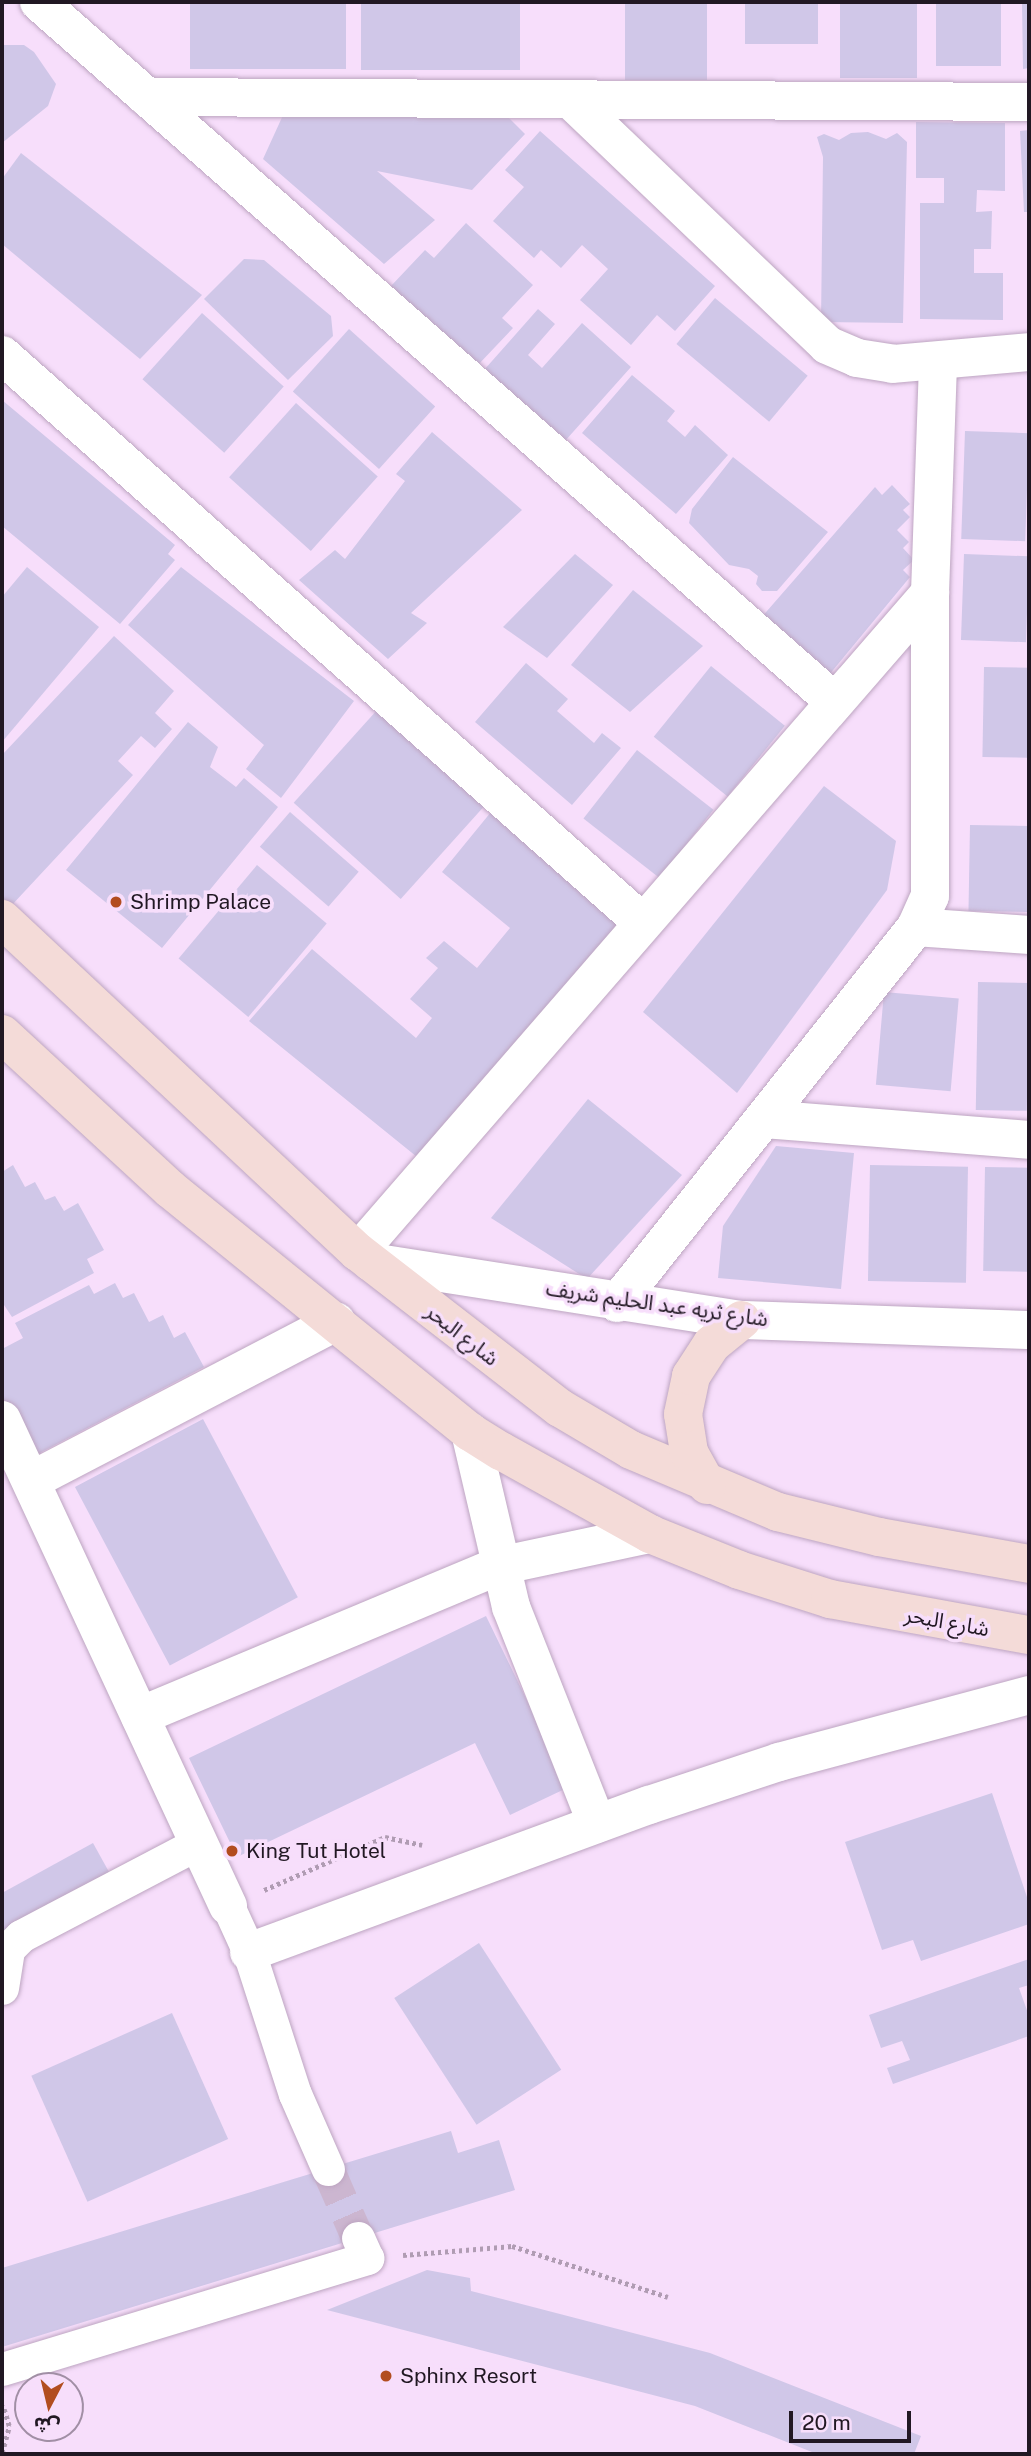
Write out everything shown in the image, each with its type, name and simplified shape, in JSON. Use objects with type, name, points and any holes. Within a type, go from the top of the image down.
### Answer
[{"type":"main road","name":"شارع البحر","points":[[2,919],[365,1257],[560,1408],[631,1450],[707,1485],[778,1512],[879,1537],[1029,1564]]},
{"type":"main road","name":"شارع البحر","points":[[2,1034],[170,1189],[470,1432],[650,1534],[739,1570],[830,1599],[1029,1635]]},
{"type":"main road","points":[[707,1485],[689,1452],[683,1414],[691,1376],[712,1344],[742,1320]]},
{"type":"street","points":[[39,2],[835,702]]},
{"type":"street","points":[[147,97],[1029,102]]},
{"type":"street","points":[[571,100],[827,345],[857,358],[893,364],[938,363],[1029,352]]},
{"type":"street","points":[[2,355],[643,923]]},
{"type":"street","points":[[617,1303],[916,927],[933,880],[930,593],[938,363]]},
{"type":"street","points":[[365,1257],[643,923],[930,593]]},
{"type":"street","points":[[916,927],[1029,935]]},
{"type":"street","points":[[764,1119],[1029,1140]]},
{"type":"street","name":"شارع ثريه عبد الحليم شريف","points":[[365,1257],[617,1303],[742,1320],[1029,1331]]},
{"type":"street","points":[[32,1480],[336,1322]]},
{"type":"street","points":[[2,1420],[249,1952],[295,2094],[328,2169]]},
{"type":"street","points":[[470,1432],[499,1566],[597,1824]]},
{"type":"street","points":[[140,1716],[499,1566],[650,1534]]},
{"type":"street","points":[[249,1952],[597,1824],[779,1762],[1029,1695]]},
{"type":"street","points":[[2,1988],[8,1950],[21,1936],[198,1843]]},
{"type":"street","points":[[2,2370],[363,2248]]},
{"type":"path","points":[[228,1906],[386,1837],[430,1846]]},
{"type":"path","points":[[363,2248],[512,2246],[668,2297]]},
{"type":"path","points":[[2,2402],[9,2426],[3,2452]]},
{"type":"building","points":[[190,2],[346,2],[346,69],[190,69]]},
{"type":"building","points":[[361,2],[520,2],[520,70],[361,70]]},
{"type":"building","points":[[625,2],[707,2],[707,80],[625,80]]},
{"type":"building","points":[[745,2],[818,2],[818,44],[745,44]]},
{"type":"building","points":[[840,2],[917,2],[917,78],[840,78]]},
{"type":"building","points":[[936,2],[1001,2],[1001,66],[936,66]]},
{"type":"building","points":[[1022,2],[1029,2],[1029,68],[1023,69]]},
{"type":"building","points":[[4,45],[24,45],[34,52],[56,84],[48,106],[2,143]]},
{"type":"building","points":[[503,112],[525,134],[472,190],[377,171],[435,220],[384,264],[263,159],[284,113]]},
{"type":"building","points":[[916,122],[1005,123],[1005,191],[977,190],[976,212],[992,211],[991,249],[974,249],[974,273],[1003,273],[1003,320],[920,319],[920,203],[944,203],[944,178],[916,178]]},
{"type":"building","points":[[1029,130],[1029,212],[1024,212],[1020,131]]},
{"type":"building","points":[[540,131],[715,286],[675,331],[657,315],[631,345],[580,300],[608,269],[582,245],[561,268],[541,250],[534,258],[493,221],[524,187],[505,170]]},
{"type":"building","points":[[868,132],[886,139],[897,133],[907,142],[903,323],[821,322],[823,157],[817,137],[824,134],[839,140],[851,133]]},
{"type":"building","points":[[21,153],[202,295],[140,359],[2,244],[2,179]]},
{"type":"building","points":[[466,223],[533,285],[502,318],[513,328],[477,366],[391,286],[425,250],[434,258]]},
{"type":"building","points":[[244,259],[264,260],[331,316],[333,336],[288,380],[204,299]]},
{"type":"building","points":[[715,298],[808,376],[769,422],[676,344]]},
{"type":"building","points":[[538,309],[555,324],[528,355],[542,368],[582,323],[631,367],[565,441],[484,370]]},
{"type":"building","points":[[202,313],[284,387],[224,453],[142,379]]},
{"type":"building","points":[[349,329],[435,407],[379,469],[293,391]]},
{"type":"building","points":[[632,375],[675,411],[667,421],[685,437],[695,425],[728,455],[676,514],[582,433]]},
{"type":"building","points":[[2,400],[175,545],[168,554],[175,560],[120,624],[2,526]]},
{"type":"building","points":[[296,403],[378,477],[311,551],[229,477]]},
{"type":"building","points":[[965,431],[1029,433],[1025,541],[961,539]]},
{"type":"building","points":[[432,432],[522,510],[411,613],[427,623],[388,659],[299,580],[335,550],[345,559],[405,481],[396,474]]},
{"type":"building","points":[[733,457],[828,532],[777,591],[762,591],[756,584],[758,576],[749,569],[729,565],[689,523],[692,509]]},
{"type":"building","points":[[892,485],[910,504],[903,510],[910,517],[897,530],[909,542],[903,548],[914,560],[903,570],[910,577],[824,681],[761,618],[875,487],[882,495]]},
{"type":"building","points":[[575,554],[613,585],[547,658],[503,627]]},
{"type":"building","points":[[964,554],[1029,556],[1026,642],[961,640]]},
{"type":"building","points":[[27,567],[99,627],[2,742],[2,597]]},
{"type":"building","points":[[181,567],[354,701],[281,798],[246,769],[264,745],[128,625]]},
{"type":"building","points":[[633,590],[703,646],[630,712],[571,665]]},
{"type":"building","points":[[114,636],[174,691],[155,713],[172,729],[155,748],[141,736],[118,761],[133,775],[11,906],[2,897],[2,755]]},
{"type":"building","points":[[526,663],[568,699],[557,711],[594,743],[602,733],[621,748],[572,805],[475,722]]},
{"type":"building","points":[[711,666],[785,726],[728,797],[654,737]]},
{"type":"building","points":[[984,667],[1029,668],[1027,758],[982,757]]},
{"type":"building","points":[[378,709],[485,805],[401,899],[294,803]]},
{"type":"building","points":[[188,722],[218,747],[210,767],[236,787],[244,778],[278,807],[162,948],[66,870]]},
{"type":"building","points":[[637,750],[713,810],[660,878],[583,819]]},
{"type":"building","points":[[824,786],[896,841],[887,890],[737,1093],[643,1012]]},
{"type":"building","points":[[290,812],[359,872],[328,906],[260,847]]},
{"type":"building","points":[[491,812],[624,923],[422,1161],[249,1021],[312,949],[416,1038],[432,1018],[410,999],[438,968],[426,958],[444,941],[477,968],[510,928],[442,872]]},
{"type":"building","points":[[970,825],[1029,826],[1027,912],[968,911]]},
{"type":"building","points":[[257,865],[327,923],[248,1017],[179,958]]},
{"type":"building","points":[[978,982],[1029,983],[1027,1111],[976,1110]]},
{"type":"building","points":[[884,992],[959,999],[951,1091],[876,1085]]},
{"type":"building","points":[[588,1099],[682,1175],[587,1279],[491,1218]]},
{"type":"building","points":[[776,1146],[854,1153],[841,1289],[718,1278],[723,1226]]},
{"type":"building","points":[[13,1165],[25,1187],[35,1182],[45,1200],[55,1196],[64,1211],[78,1203],[104,1250],[87,1259],[94,1273],[12,1317],[2,1302],[2,1172]]},
{"type":"building","points":[[870,1165],[968,1167],[966,1283],[868,1281]]},
{"type":"building","points":[[985,1167],[1029,1168],[1027,1272],[983,1271]]},
{"type":"building","points":[[115,1283],[123,1298],[134,1293],[149,1322],[163,1315],[174,1338],[185,1332],[204,1367],[34,1456],[2,1396],[2,1349],[23,1338],[15,1323],[89,1285],[94,1294]]},
{"type":"building","points":[[203,1419],[298,1597],[170,1665],[75,1487]]},
{"type":"building","points":[[486,1616],[569,1787],[510,1815],[475,1743],[237,1857],[189,1758]]},
{"type":"building","points":[[992,1793],[1029,1903],[1029,1924],[921,1961],[913,1940],[882,1950],[845,1842]]},
{"type":"building","points":[[93,1843],[114,1881],[2,1942],[2,1893]]},
{"type":"building","points":[[479,1943],[561,2070],[477,2125],[394,1998]]},
{"type":"building","points":[[1029,1959],[1029,1985],[1019,1988],[1029,2016],[1029,2036],[893,2084],[887,2068],[910,2060],[902,2041],[881,2048],[869,2015]]},
{"type":"building","points":[[172,2013],[228,2139],[87,2202],[31,2076]]},
{"type":"building","points":[[451,2131],[458,2153],[499,2140],[515,2190],[2,2347],[2,2268]]},
{"type":"building","points":[[427,2270],[470,2278],[471,2291],[710,2353],[921,2436],[914,2454],[817,2454],[695,2406],[327,2310]]},
{"type":"tunnel","points":[[328,2169],[358,2238]]},
{"type":"place","name":"Shrimp Palace","points":[[116,902]]},
{"type":"place","name":"King Tut Hotel","points":[[232,1851]]},
{"type":"place","name":"Sphinx Resort","points":[[386,2376]]}]
